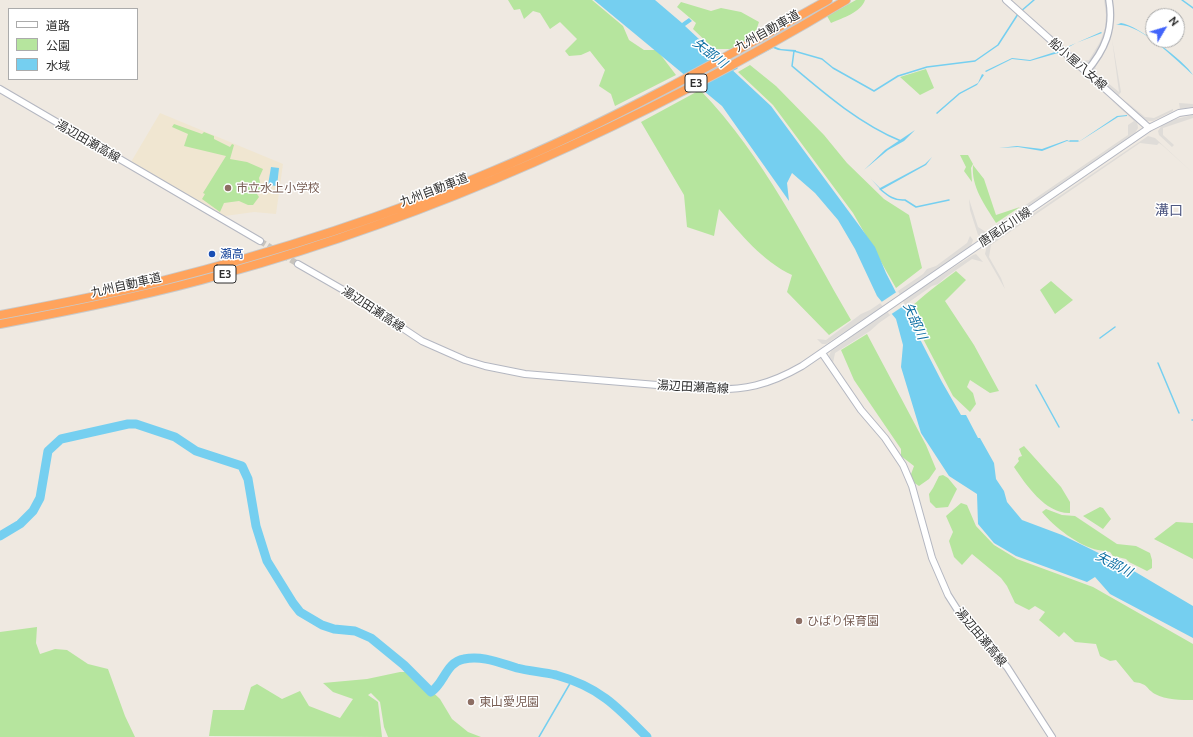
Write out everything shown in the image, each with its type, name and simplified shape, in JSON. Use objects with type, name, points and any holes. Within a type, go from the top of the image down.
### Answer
[{"type":"highway","name":"九州自動車道","points":[[0,315],[110,298],[222,266],[496,175],[552,145],[651,96],[828,0]]},
{"type":"highway","name":"九州自動車道","points":[[0,324],[110,298],[223,274],[336,239],[496,175],[556,153],[658,104],[846,0]]},
{"type":"main road","name":"船小屋八女線","points":[[1006,0],[1149,128]]},
{"type":"main road","name":"湯辺田瀬高線","points":[[0,89],[260,241]]},
{"type":"main road","name":"唐尾広川線","points":[[822,353],[1149,128],[1179,113],[1193,111]]},
{"type":"main road","name":"湯辺田瀬高線","points":[[298,264],[359,299],[422,341],[464,360],[525,374],[726,390],[744,388],[773,381],[802,366],[822,353],[861,410],[885,438],[903,465],[912,486],[932,558],[948,595],[962,617],[1006,667],[1052,737]]},
{"type":"street","points":[[1086,72],[1097,60],[1109,35],[1111,21],[1109,0]]},
{"type":"shaded area","points":[[1104,0],[1107,0],[1108,18],[1105,39],[1093,60],[1089,64],[1083,65],[1066,51],[1068,49],[1082,61],[1089,60],[1100,42],[1105,28],[1106,15]]},
{"type":"shaded area","points":[[1112,39],[1121,92],[1118,96],[1095,76],[1093,71],[1095,66],[1097,74],[1119,92]]},
{"type":"shaded area","points":[[1110,99],[1137,121],[1138,128],[1135,133],[986,235],[978,235],[970,210],[969,199],[978,227],[986,232],[1128,135],[1128,125],[1134,121]]},
{"type":"shaded area","points":[[1123,99],[1145,117],[1154,118],[1173,109],[1173,111],[1153,121],[1146,121]]},
{"type":"shaded area","points":[[1179,103],[1193,104],[1193,107],[1180,109]]},
{"type":"shaded area","name":"市立水上小学校","points":[[160,113],[283,164],[276,214],[254,212],[225,216],[131,162]]},
{"type":"shaded area","points":[[1193,115],[1193,118],[1163,128],[1163,135],[1174,145],[1172,147],[1159,135],[1158,131],[1162,125],[1176,119]]},
{"type":"shaded area","points":[[1148,136],[1155,138],[1193,173],[1159,143],[1157,145],[1140,143],[991,245],[989,257],[1001,278],[1005,289],[985,254],[987,245]]},
{"type":"shaded area","points":[[970,236],[973,240],[971,246],[875,312],[826,344],[822,344],[817,339],[826,340],[861,314],[870,310],[923,274],[927,269],[936,266],[967,243]]},
{"type":"shaded area","points":[[976,254],[983,262],[972,259],[938,284],[932,286],[879,323],[870,331],[835,353],[833,363],[829,356],[831,351],[921,288]]},
{"type":"green space","points":[[508,0],[592,0],[623,26],[629,40],[644,50],[657,50],[676,75],[615,106],[611,94],[599,86],[605,70],[590,51],[581,55],[569,56],[565,51],[577,39],[560,22],[550,29],[540,13],[533,11],[524,19],[520,9],[514,10]]},
{"type":"green space","points":[[856,0],[865,0],[856,11],[831,23],[827,16]]},
{"type":"green space","points":[[681,2],[711,11],[721,8],[741,12],[759,22],[754,37],[730,49],[714,49],[693,29],[696,23],[677,7]]},
{"type":"green space","points":[[750,65],[776,86],[824,135],[847,163],[884,199],[909,215],[922,268],[896,288],[853,213],[773,105],[738,72]]},
{"type":"green space","points":[[926,69],[934,88],[920,95],[900,77]]},
{"type":"green space","points":[[700,90],[723,116],[764,171],[800,230],[851,320],[829,335],[787,292],[792,275],[771,262],[752,246],[719,209],[714,236],[687,227],[684,195],[641,122]]},
{"type":"green space","points":[[174,124],[202,134],[204,132],[214,136],[214,139],[230,147],[232,144],[234,145],[230,159],[247,162],[263,169],[259,178],[261,187],[257,194],[259,197],[253,205],[248,205],[239,201],[224,203],[220,212],[202,199],[205,194],[203,193],[226,156],[184,146],[188,134],[172,127]]},
{"type":"green space","points":[[960,155],[968,155],[973,164],[971,168],[972,182],[964,171],[966,167]]},
{"type":"green space","points":[[973,165],[984,179],[996,215],[1020,207],[996,223],[983,203],[976,188]]},
{"type":"green space","points":[[956,271],[966,280],[945,301],[974,345],[999,391],[990,393],[970,380],[967,387],[973,393],[976,404],[970,412],[953,396],[908,310],[925,294]]},
{"type":"green space","points":[[1051,281],[1073,300],[1055,314],[1040,290]]},
{"type":"green space","points":[[867,334],[926,445],[936,469],[929,479],[919,486],[913,482],[910,477],[914,466],[901,456],[901,449],[854,380],[841,350]]},
{"type":"green space","points":[[1024,446],[1061,487],[1070,502],[1070,513],[1061,512],[1045,504],[1031,490],[1014,467],[1019,461],[1019,457],[1022,456],[1019,449]]},
{"type":"green space","points":[[943,475],[948,478],[957,489],[948,507],[936,508],[930,502],[929,494],[939,476]]},
{"type":"green space","points":[[961,503],[967,505],[976,526],[994,545],[1017,559],[1093,587],[1193,644],[1193,700],[1169,699],[1159,696],[1145,685],[1134,682],[1116,660],[1110,661],[1100,656],[1096,644],[1075,642],[1064,632],[1059,637],[1039,620],[1045,612],[1035,606],[1029,610],[1015,603],[1007,586],[1001,578],[972,554],[962,565],[954,557],[949,541],[953,532],[946,516]]},
{"type":"green space","points":[[1100,507],[1103,508],[1111,519],[1103,529],[1083,516]]},
{"type":"green space","points":[[1046,509],[1062,515],[1075,516],[1117,544],[1136,546],[1150,553],[1152,568],[1147,571],[1126,559],[1113,556],[1110,552],[1083,545],[1067,535],[1047,518],[1042,512]]},
{"type":"green space","points":[[1176,522],[1193,523],[1193,559],[1154,539]]},
{"type":"green space","points":[[37,627],[36,643],[40,654],[55,649],[67,650],[88,664],[108,669],[125,716],[135,737],[0,737],[0,632]]},
{"type":"green space","points":[[400,672],[410,672],[420,680],[440,699],[452,719],[468,732],[481,737],[388,737],[384,727],[380,702],[371,693],[368,695],[378,702],[382,737],[209,736],[213,710],[244,710],[251,687],[257,684],[282,699],[300,691],[309,706],[340,718],[353,699],[333,692],[323,683],[367,679]]},
{"type":"water","name":"矢部川","points":[[594,0],[655,0],[682,23],[689,18],[692,21],[685,26],[771,106],[875,247],[886,273],[942,382],[961,415],[966,415],[978,438],[980,438],[994,463],[996,479],[1004,491],[1007,502],[1022,520],[1062,535],[1127,567],[1193,606],[1193,638],[1110,594],[1095,577],[1087,582],[1016,556],[994,543],[978,524],[977,494],[949,476],[921,433],[901,367],[903,345],[896,319],[877,296],[855,249],[838,220],[815,193],[792,173],[787,183],[789,201],[722,106]]},
{"type":"water","points":[[1121,23],[1128,25],[1138,30],[1145,35],[1135,29],[1116,25]]},
{"type":"water","points":[[1101,32],[1102,33],[1077,43]]},
{"type":"water","points":[[1076,43],[1058,53],[1030,61],[1012,59],[986,72],[985,71],[1012,58],[1030,60],[1058,51]]},
{"type":"water","points":[[773,46],[781,49],[796,50],[796,52],[773,48],[735,68]]},
{"type":"water","points":[[1163,48],[1165,48],[1181,61],[1193,75]]},
{"type":"water","points":[[982,74],[984,75],[977,85],[960,94],[937,114],[936,113],[959,93],[978,83]]},
{"type":"water","points":[[1127,115],[1118,117],[1077,143],[1117,116]]},
{"type":"water","points":[[915,130],[904,141],[888,150],[864,170],[885,150]]},
{"type":"water","points":[[1067,140],[1071,142],[1067,141],[1042,151],[1018,147],[999,148],[1017,146],[1042,149]]},
{"type":"water","points":[[932,157],[926,165],[881,190],[871,179],[880,188],[925,164]]},
{"type":"water","points":[[271,167],[279,168],[277,186],[268,185]]},
{"type":"pier","points":[[898,291],[905,305],[890,315],[880,303]]},
{"type":"waterway","points":[[1020,12],[1034,0]]},
{"type":"waterway","points":[[1182,0],[1193,8]]},
{"type":"waterway","points":[[794,51],[822,59],[833,68],[874,91],[898,76],[927,67],[975,61],[998,45],[1018,14]]},
{"type":"waterway","points":[[794,51],[792,66],[804,77],[857,117],[901,141]]},
{"type":"waterway","points":[[733,70],[737,68]]},
{"type":"waterway","points":[[1070,141],[1078,141]]},
{"type":"waterway","points":[[880,189],[892,198],[905,200],[916,207],[949,200]]},
{"type":"waterway","points":[[1100,338],[1115,327]]},
{"type":"waterway","points":[[1158,363],[1179,413]]},
{"type":"waterway","points":[[1036,385],[1059,427]]},
{"type":"waterway","points":[[0,536],[20,524],[33,511],[40,498],[48,451],[61,439],[128,424],[136,424],[175,437],[196,451],[242,466],[248,479],[256,526],[267,561],[300,612],[322,625],[334,629],[355,631],[371,638],[404,665],[431,692],[439,684],[453,664],[458,661],[471,658],[491,660],[517,668],[556,675],[584,685],[616,707],[647,737]]},
{"type":"waterway","points":[[539,737],[572,680]]},
{"type":"tunnel","points":[[260,241],[298,264]]},
{"type":"place","name":"市立水上小学校","points":[[228,188]]},
{"type":"place","name":"瀬高","points":[[212,254]]},
{"type":"place","name":"ひばり保育園","points":[[799,621]]},
{"type":"place","name":"東山愛児園","points":[[471,702]]},
{"type":"district","name":"溝口","points":[[1169,210]]}]
